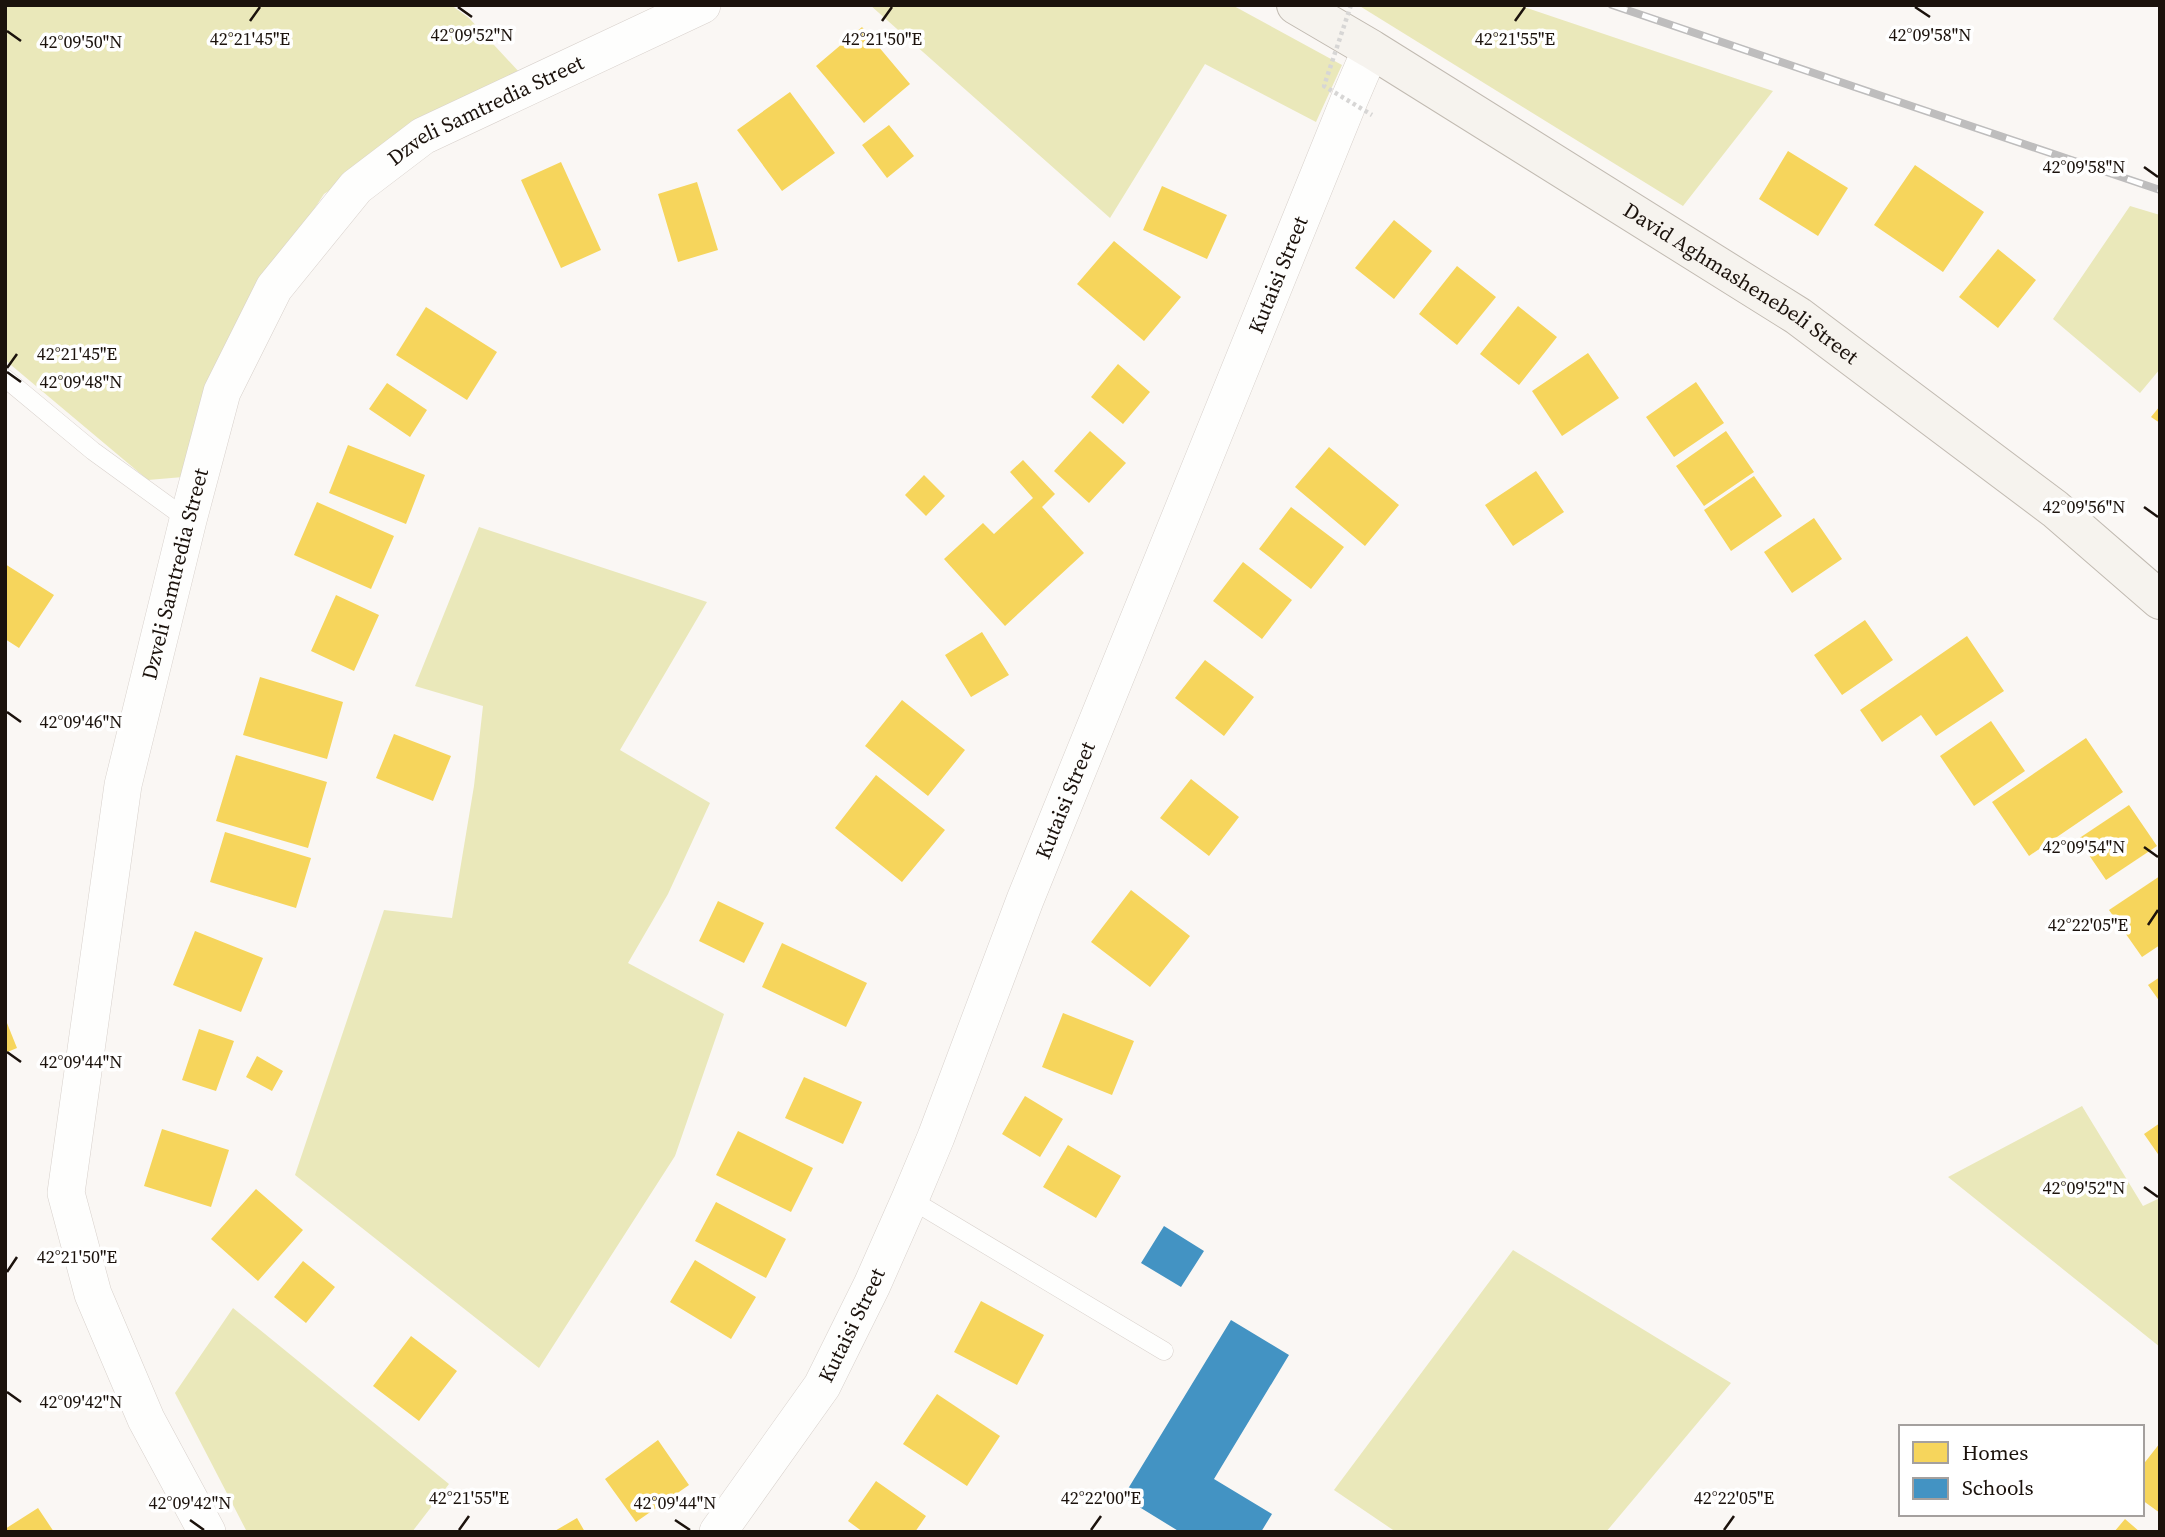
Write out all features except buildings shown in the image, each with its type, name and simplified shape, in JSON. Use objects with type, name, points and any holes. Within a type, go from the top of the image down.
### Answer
[{"type":"main road","name":"David Aghmashenebeli Street","points":[[1296,5],[1798,316],[2055,509],[2160,600]]},
{"type":"street","name":"Dzveli Samtredia Street","points":[[207,1532],[146,1419],[93,1294],[66,1193],[123,785],[222,392],[274,288],[356,187],[423,136],[702,5]]},
{"type":"street","name":"Kutaisi Street","points":[[718,1532],[822,1386],[872,1285],[910,1199],[1025,900],[1371,49]]},
{"type":"lane","points":[[5,378],[93,451],[188,520]]},
{"type":"lane","points":[[910,1199],[1164,1351]]},
{"type":"path","points":[[1351,5],[1324,86],[1372,116]]},
{"type":"shaded area","points":[[5,5],[451,5],[469,18],[521,74],[448,113],[324,194],[265,284],[183,477],[148,480],[5,360]]},
{"type":"shaded area","points":[[870,5],[1232,5],[1342,65],[1316,122],[1205,64],[1110,218]]},
{"type":"shaded area","points":[[1358,5],[1518,5],[1773,91],[1683,206]]},
{"type":"shaded area","points":[[2130,206],[2160,215],[2160,369],[2140,393],[2053,319]]},
{"type":"shaded area","points":[[479,527],[707,602],[620,750],[710,803],[668,894],[628,963],[724,1014],[675,1156],[539,1368],[295,1175],[384,910],[452,918],[474,786],[483,706],[415,686]]},
{"type":"shaded area","points":[[2082,1106],[2143,1206],[2160,1198],[2160,1347],[1948,1177]]},
{"type":"shaded area","points":[[1513,1250],[1731,1383],[1606,1532],[1396,1532],[1334,1490]]},
{"type":"shaded area","points":[[233,1308],[449,1484],[412,1532],[247,1532],[175,1393]]},
{"type":"railway","points":[[1612,5],[2160,190]]}]
